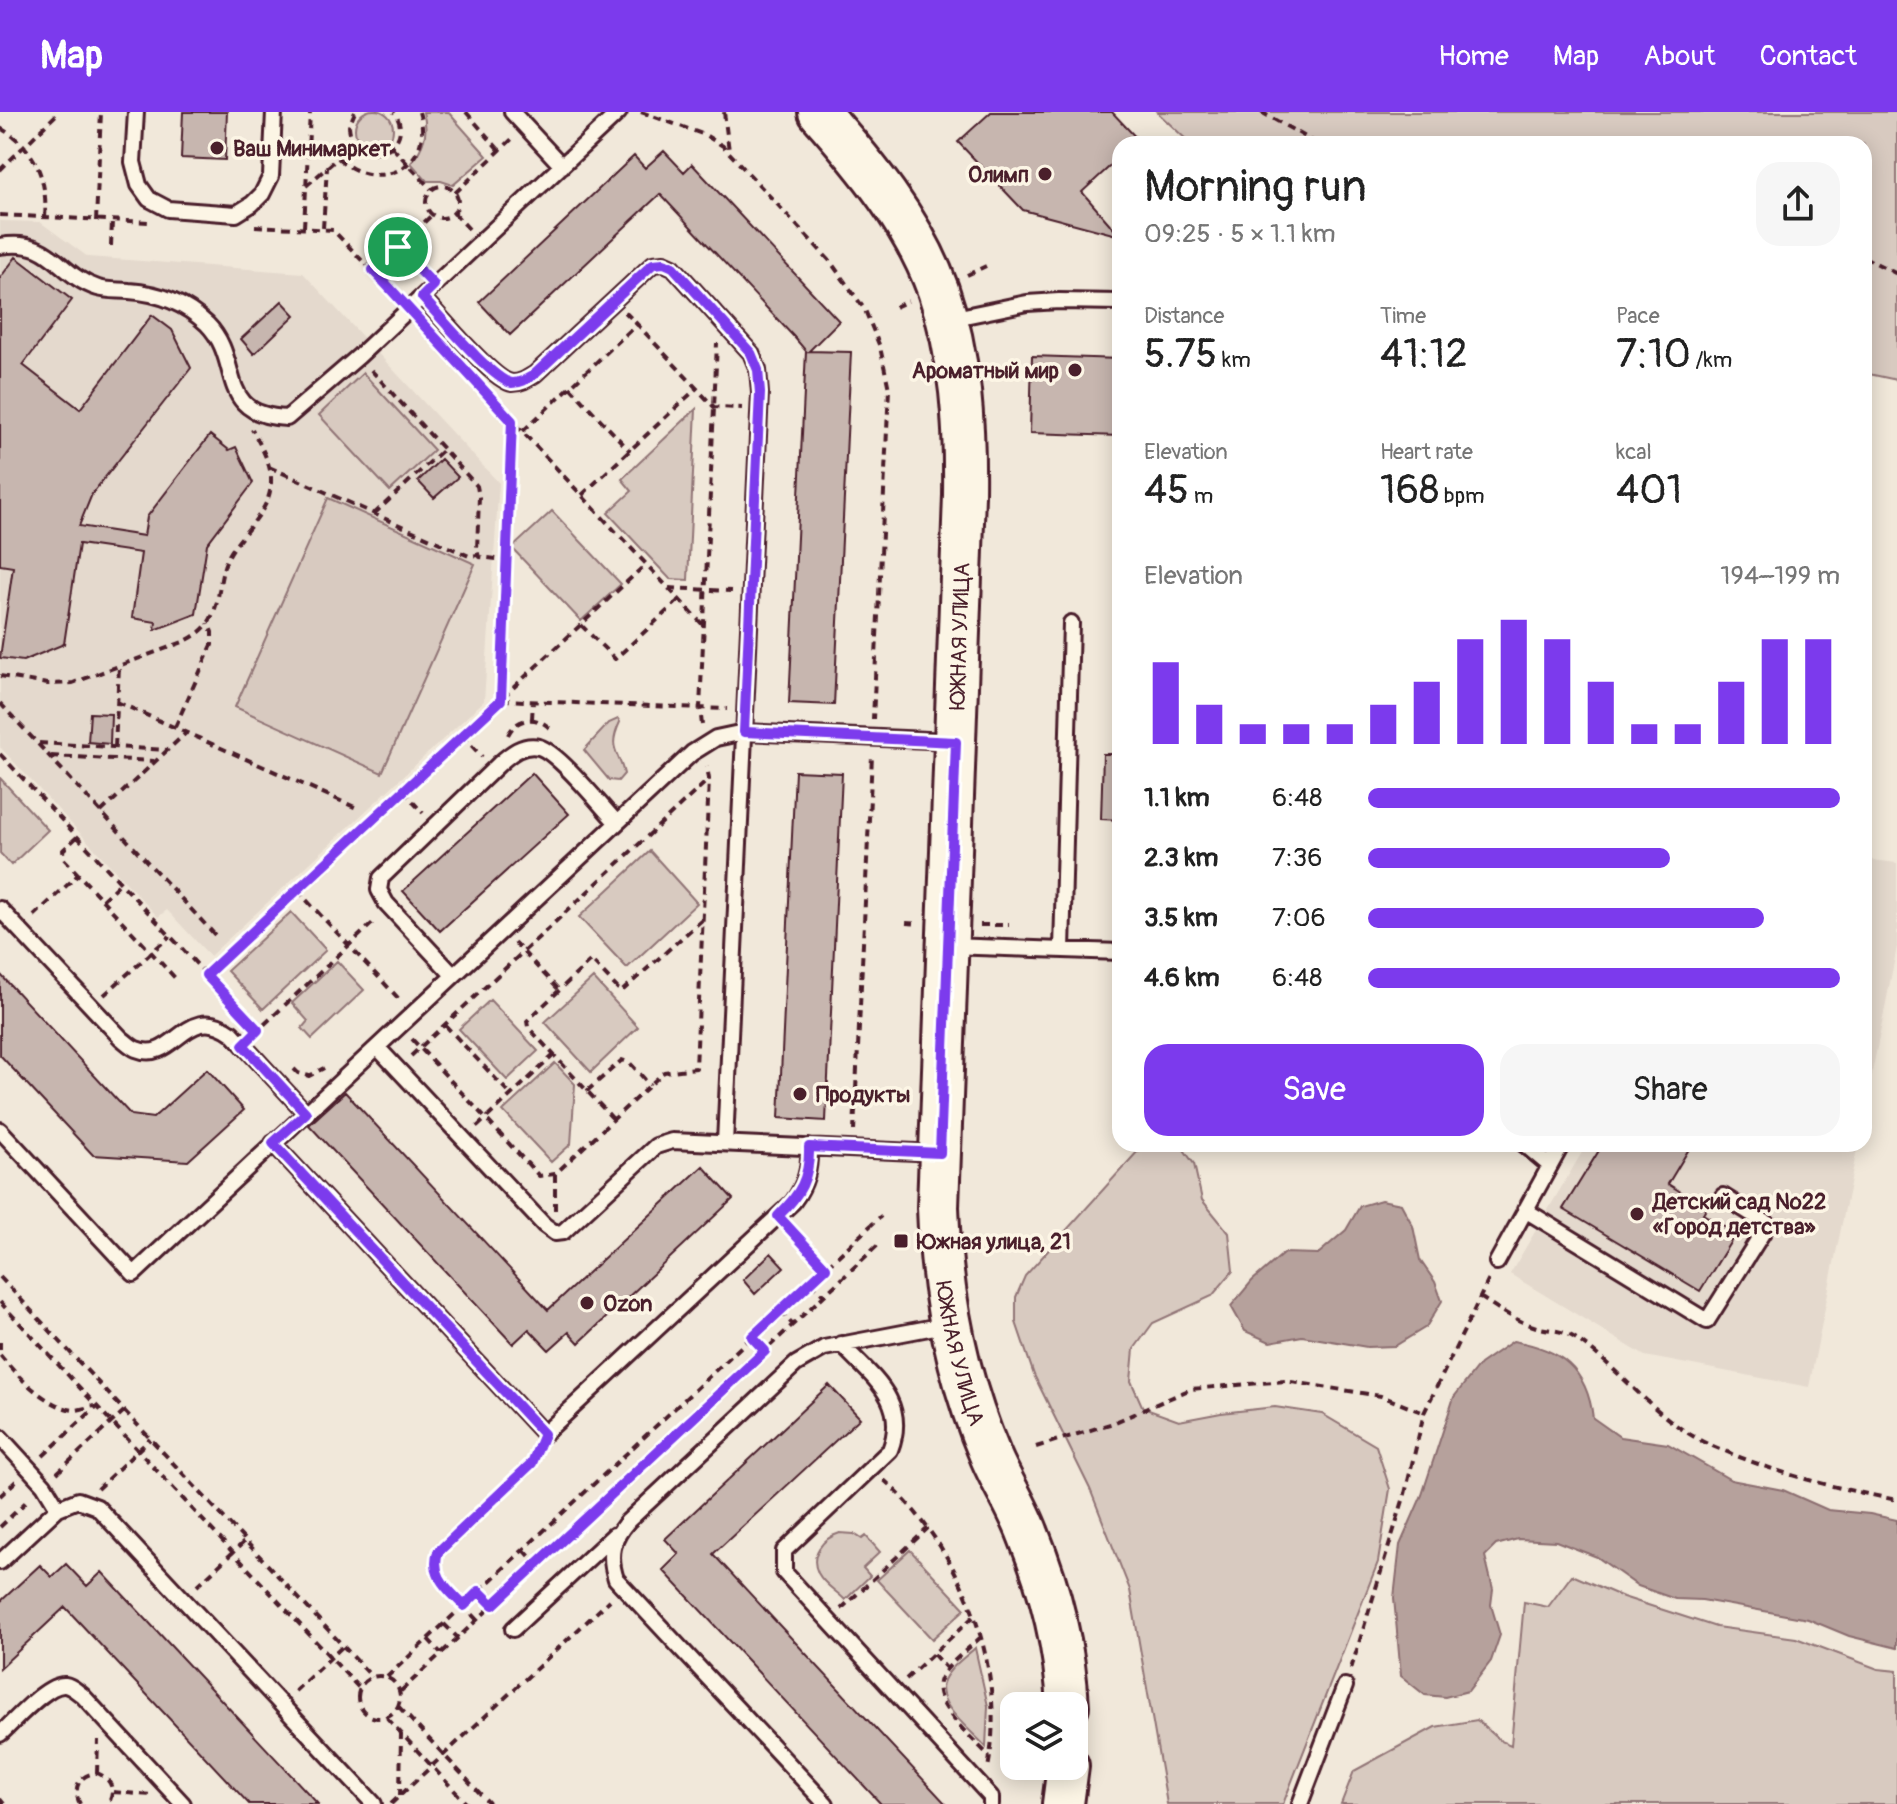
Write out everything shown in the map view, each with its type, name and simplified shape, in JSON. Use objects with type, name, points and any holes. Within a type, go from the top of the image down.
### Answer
[{"type":"street","name":"ЮЖНАЯ УЛИЦА","points":[[819,112],[879,185],[915,243],[937,288],[959,380],[965,434],[940,1153],[940,1261],[961,1369],[991,1456],[1028,1533],[1050,1600],[1067,1692]]},
{"type":"street","points":[[1063,1804],[1066,1780]]},
{"type":"lane","points":[[136,112],[133,162],[139,185],[149,199],[168,209],[236,214],[262,194],[271,176],[274,112]]},
{"type":"lane","points":[[512,112],[562,166]]},
{"type":"lane","points":[[0,246],[18,243],[35,247],[96,288],[146,292],[184,306],[207,324],[219,339],[239,398],[265,417],[287,418],[359,356],[619,112]]},
{"type":"lane","points":[[422,297],[495,375],[512,383],[523,382],[653,264],[664,263],[673,267],[719,316],[751,353],[758,370],[759,409],[725,1143]]},
{"type":"lane","points":[[946,320],[1027,303],[1112,302]]},
{"type":"lane","points":[[1062,949],[1071,623]]},
{"type":"lane","points":[[0,1130],[134,1274],[692,753],[716,738],[744,732],[956,742]]},
{"type":"lane","points":[[453,975],[390,907],[379,890],[381,878],[494,769],[512,753],[527,747],[540,747],[555,756],[617,823]]},
{"type":"lane","points":[[0,909],[121,1038],[136,1049],[151,1051],[166,1046],[202,1022],[218,1023],[243,1045],[306,1113]]},
{"type":"lane","points":[[949,946],[1112,952]]},
{"type":"lane","points":[[377,1047],[544,1225],[555,1233],[563,1232],[656,1146],[672,1141],[940,1153]]},
{"type":"lane","points":[[273,1143],[544,1434],[778,1216],[804,1186],[810,1166],[809,1147]]},
{"type":"lane","points":[[1534,1152],[1549,1165]]},
{"type":"lane","points":[[1497,1262],[1557,1152]]},
{"type":"lane","points":[[1525,1210],[1707,1321],[1768,1224],[1723,1196]]},
{"type":"lane","points":[[513,1629],[796,1364],[824,1348],[950,1324]]},
{"type":"lane","points":[[841,1344],[882,1388],[896,1411],[896,1433],[890,1450],[784,1551],[783,1561],[789,1580],[984,1789],[991,1797],[991,1804]]},
{"type":"lane","points":[[0,1437],[44,1485],[58,1508]]},
{"type":"lane","points":[[0,1562],[58,1508],[71,1501],[84,1501],[97,1507],[374,1804]]},
{"type":"lane","points":[[628,1521],[611,1547],[611,1563],[616,1579],[826,1804]]},
{"type":"lane","points":[[0,1734],[44,1693],[56,1685],[69,1685],[82,1695],[180,1800]]},
{"type":"lane","points":[[1300,1804],[1345,1686]]},
{"type":"path","points":[[0,170],[59,112]]},
{"type":"path","points":[[0,215],[96,221],[101,112]]},
{"type":"path","points":[[304,227],[310,112]]},
{"type":"path","points":[[355,112],[349,126],[354,144],[361,150],[377,154],[392,147],[400,133],[394,112]]},
{"type":"path","points":[[338,158],[349,169],[364,175],[380,176],[395,172],[408,164],[417,152],[423,122],[419,112]]},
{"type":"path","points":[[466,112],[500,151]]},
{"type":"path","points":[[641,112],[705,135],[730,153],[830,261],[865,310],[880,347],[889,389],[854,1149]]},
{"type":"path","points":[[724,112],[730,153]]},
{"type":"path","points":[[1261,112],[1304,136]]},
{"type":"path","points":[[455,193],[526,127]]},
{"type":"path","points":[[0,128],[24,146],[36,162],[47,198],[45,218]]},
{"type":"path","points":[[306,186],[354,144]]},
{"type":"path","points":[[392,147],[432,189]]},
{"type":"path","points":[[323,228],[327,168]]},
{"type":"path","points":[[442,186],[455,193],[458,206],[454,213],[441,219],[432,215],[426,202],[432,189],[442,186]]},
{"type":"path","points":[[373,270],[432,215]]},
{"type":"path","points":[[111,246],[112,221]]},
{"type":"path","points":[[333,230],[409,309]]},
{"type":"path","points":[[398,247],[434,285]]},
{"type":"path","points":[[1872,261],[1897,274]]},
{"type":"path","points":[[700,708],[719,316]]},
{"type":"path","points":[[523,431],[637,324],[714,407],[759,409]]},
{"type":"path","points":[[359,356],[479,491],[478,555],[482,559],[506,560]]},
{"type":"path","points":[[481,387],[704,626]]},
{"type":"path","points":[[570,387],[630,451]]},
{"type":"path","points":[[582,495],[697,388]]},
{"type":"path","points":[[0,676],[61,685],[73,683],[183,642],[198,634],[208,623],[216,606],[228,557],[268,498],[271,484],[269,467],[239,398]]},
{"type":"path","points":[[501,700],[512,421]]},
{"type":"path","points":[[374,514],[444,449]]},
{"type":"path","points":[[269,467],[469,556],[478,555]]},
{"type":"path","points":[[206,975],[646,564]]},
{"type":"path","points":[[668,588],[750,592]]},
{"type":"path","points":[[581,625],[615,659],[679,600]]},
{"type":"path","points":[[175,727],[212,645],[208,623]]},
{"type":"path","points":[[115,747],[119,667]]},
{"type":"path","points":[[501,700],[745,710]]},
{"type":"path","points":[[532,719],[533,701]]},
{"type":"path","points":[[117,702],[359,809]]},
{"type":"path","points":[[0,703],[215,935]]},
{"type":"path","points":[[101,812],[187,732]]},
{"type":"path","points":[[462,735],[494,769]]},
{"type":"path","points":[[37,743],[168,750]]},
{"type":"path","points":[[0,754],[248,1019]]},
{"type":"path","points":[[49,756],[156,761]]},
{"type":"path","points":[[397,1069],[420,1048],[445,1025],[709,779],[696,1068],[664,1072],[555,1174],[539,1176],[420,1048],[399,1026]]},
{"type":"path","points":[[403,791],[434,825]]},
{"type":"path","points":[[77,836],[63,850],[63,855],[177,980]]},
{"type":"path","points":[[20,930],[79,874]]},
{"type":"path","points":[[102,900],[120,883]]},
{"type":"path","points":[[297,890],[412,1014]]},
{"type":"path","points":[[243,1045],[390,907]]},
{"type":"path","points":[[614,1119],[527,1024],[529,1017],[591,960],[621,992],[703,919]]},
{"type":"path","points":[[502,930],[559,990]]},
{"type":"path","points":[[102,995],[107,994],[170,936]]},
{"type":"path","points":[[445,1025],[511,1095]]},
{"type":"path","points":[[258,1030],[267,1040]]},
{"type":"path","points":[[463,1139],[554,1055]]},
{"type":"path","points":[[587,1091],[622,1060],[630,1063],[651,1085]]},
{"type":"path","points":[[293,1068],[298,1073]]},
{"type":"path","points":[[555,1174],[555,1233]]},
{"type":"path","points":[[778,1216],[826,1268]]},
{"type":"path","points":[[387,1677],[881,1216]]},
{"type":"path","points":[[401,1691],[878,1245]]},
{"type":"path","points":[[1345,1686],[1405,1494],[1424,1413],[1497,1262]]},
{"type":"path","points":[[0,1277],[372,1677]]},
{"type":"path","points":[[811,1282],[824,1296]]},
{"type":"path","points":[[1480,1297],[1518,1319],[1541,1328],[1559,1329],[1575,1338],[1634,1385],[1666,1416],[1698,1439],[1777,1472],[1841,1490],[1897,1500]]},
{"type":"path","points":[[0,1302],[359,1688]]},
{"type":"path","points":[[780,1311],[793,1325]]},
{"type":"path","points":[[752,1337],[765,1351]]},
{"type":"path","points":[[0,1342],[0,1353],[22,1381],[51,1400],[74,1410],[97,1406]]},
{"type":"path","points":[[1036,1447],[1113,1423],[1191,1389],[1269,1382],[1285,1381],[1381,1396],[1424,1413]]},
{"type":"path","points":[[0,1496],[97,1406]]},
{"type":"path","points":[[0,1527],[124,1411]]},
{"type":"path","points":[[477,1620],[440,1580],[434,1563],[438,1552],[532,1463],[544,1434]]},
{"type":"path","points":[[84,1501],[150,1439]]},
{"type":"path","points":[[871,1468],[903,1497],[938,1541],[965,1591],[974,1616],[981,1637],[992,1700],[990,1757],[984,1789]]},
{"type":"path","points":[[828,1622],[928,1528]]},
{"type":"path","points":[[183,1599],[245,1541]]},
{"type":"path","points":[[524,1550],[537,1564]]},
{"type":"path","points":[[391,1804],[623,1587]]},
{"type":"path","points":[[479,1591],[493,1605]]},
{"type":"path","points":[[893,1692],[974,1616]]},
{"type":"path","points":[[444,1624],[458,1638]]},
{"type":"path","points":[[981,1637],[947,1669],[940,1680],[939,1698],[945,1709],[990,1757]]},
{"type":"path","points":[[428,1639],[441,1653]]},
{"type":"path","points":[[281,1704],[343,1646]]},
{"type":"path","points":[[933,1654],[947,1669]]},
{"type":"path","points":[[372,1677],[387,1677],[396,1682],[401,1691],[399,1707],[387,1718],[374,1719],[363,1712],[358,1701],[359,1688],[372,1677]]},
{"type":"path","points":[[399,1707],[490,1804]]},
{"type":"path","points":[[387,1718],[467,1804]]},
{"type":"path","points":[[400,1796],[401,1733]]},
{"type":"path","points":[[80,1804],[76,1789],[83,1777],[97,1773],[108,1780],[113,1792],[108,1804]]},
{"type":"path","points":[[113,1792],[180,1800]]},
{"type":"path","points":[[0,1799],[4,1804]]},
{"type":"shaded area","points":[[374,110],[388,115],[393,129],[388,143],[374,148],[360,143],[355,129],[360,115]]},
{"type":"shaded area","points":[[423,112],[448,112],[487,156],[453,185],[427,181],[411,163],[424,139]]},
{"type":"shaded area","points":[[1157,112],[1897,112],[1897,380],[1872,375],[1872,136],[1182,136]]},
{"type":"shaded area","points":[[0,221],[40,222],[88,257],[303,273],[499,483],[484,701],[210,956],[167,910],[158,917],[0,747]]},
{"type":"shaded area","points":[[363,373],[434,450],[390,491],[319,415]]},
{"type":"shaded area","points":[[696,409],[688,580],[670,579],[608,513],[632,491],[622,479]]},
{"type":"shaded area","points":[[328,498],[475,564],[382,773],[235,707]]},
{"type":"shaded area","points":[[552,511],[621,584],[581,621],[512,548]]},
{"type":"shaded area","points":[[618,719],[620,722],[614,745],[624,774],[618,781],[609,780],[584,750],[609,723]]},
{"type":"shaded area","points":[[0,778],[48,830],[11,865],[0,853]]},
{"type":"shaded area","points":[[650,851],[697,903],[627,968],[579,917]]},
{"type":"shaded area","points":[[1872,860],[1897,863],[1897,947],[1872,1073]]},
{"type":"shaded area","points":[[291,912],[326,950],[263,1009],[227,971]]},
{"type":"shaded area","points":[[337,961],[364,990],[312,1039],[302,1028],[308,1021],[292,1003]]},
{"type":"shaded area","points":[[593,978],[638,1027],[591,1072],[545,1022]]},
{"type":"shaded area","points":[[490,1000],[538,1051],[507,1080],[459,1029]]},
{"type":"shaded area","points":[[555,1063],[575,1084],[571,1144],[551,1162],[503,1111]]},
{"type":"shaded area","points":[[1137,1152],[1186,1152],[1194,1164],[1202,1200],[1229,1233],[1233,1271],[1212,1296],[1153,1323],[1134,1349],[1131,1381],[1143,1408],[1179,1421],[1275,1407],[1322,1414],[1376,1446],[1390,1489],[1378,1562],[1283,1804],[1167,1804],[1130,1590],[1090,1489],[1034,1375],[1016,1322],[1016,1297],[1025,1276]]},
{"type":"shaded area","points":[[1582,1152],[1856,1152],[1809,1387],[1645,1356],[1510,1274]]},
{"type":"shaded area","points":[[1381,1200],[1401,1204],[1413,1226],[1420,1260],[1435,1282],[1442,1301],[1426,1327],[1395,1346],[1367,1347],[1302,1336],[1270,1342],[1245,1331],[1231,1306],[1252,1281],[1284,1253],[1318,1254],[1346,1230],[1360,1206]]},
{"type":"shaded area","points":[[1513,1341],[1544,1349],[1568,1364],[1585,1386],[1593,1418],[1620,1437],[1668,1444],[1731,1480],[1783,1490],[1828,1510],[1897,1520],[1897,1648],[1849,1636],[1808,1619],[1702,1600],[1675,1599],[1638,1586],[1597,1557],[1556,1541],[1518,1539],[1496,1545],[1485,1556],[1493,1589],[1491,1605],[1500,1635],[1491,1661],[1468,1691],[1445,1697],[1425,1695],[1401,1676],[1394,1598],[1400,1545],[1422,1495],[1454,1397],[1480,1364]]},
{"type":"shaded area","points":[[840,1533],[854,1534],[862,1539],[866,1536],[880,1552],[863,1568],[870,1576],[845,1600],[818,1573],[815,1560],[823,1543]]},
{"type":"shaded area","points":[[910,1550],[965,1609],[932,1639],[877,1580]]},
{"type":"shaded area","points":[[1572,1575],[1623,1597],[1716,1627],[1796,1638],[1878,1669],[1897,1671],[1897,1804],[1341,1804],[1354,1771],[1435,1727],[1477,1720],[1501,1741],[1511,1745],[1524,1602],[1548,1607]]},
{"type":"shaded area","points":[[975,1648],[988,1706],[986,1747],[949,1707],[942,1689],[950,1671]]},
{"type":"building","points":[[183,112],[227,112],[225,160],[181,158]]},
{"type":"building","name":"Олимп","points":[[991,112],[1112,112],[1134,136],[1112,136],[1112,164],[1082,192],[1112,227],[1112,234],[1023,210],[958,142]]},
{"type":"building","points":[[664,151],[684,172],[692,164],[839,321],[809,351],[851,352],[834,705],[789,703],[806,351],[794,337],[660,194],[510,335],[479,302],[634,156],[645,168]]},
{"type":"building","points":[[16,257],[72,300],[23,365],[80,409],[152,315],[172,330],[191,368],[92,494],[79,526],[144,536],[147,517],[210,435],[229,450],[236,447],[253,483],[207,544],[196,614],[155,630],[156,622],[132,618],[141,553],[79,544],[64,644],[23,661],[0,658],[13,567],[0,565],[0,278]]},
{"type":"building","points":[[282,301],[295,315],[254,354],[241,339]]},
{"type":"building","points":[[1032,356],[1112,359],[1112,436],[1030,433]]},
{"type":"building","points":[[441,459],[458,477],[434,498],[418,481]]},
{"type":"building","points":[[90,713],[111,714],[110,744],[88,742]]},
{"type":"building","points":[[1103,754],[1112,754],[1112,820],[1101,819]]},
{"type":"building","points":[[795,771],[842,773],[826,1121],[779,1118]]},
{"type":"building","points":[[532,773],[569,814],[440,931],[403,891]]},
{"type":"building","points":[[0,974],[131,1115],[153,1118],[207,1069],[244,1110],[188,1161],[93,1155],[0,1055]]},
{"type":"building","points":[[345,1092],[548,1310],[703,1166],[733,1199],[579,1343],[569,1332],[549,1350],[529,1329],[513,1344],[309,1125]]},
{"type":"building","name":"Детский сад №22 «Город детства»","points":[[1598,1152],[1687,1152],[1668,1184],[1707,1208],[1703,1214],[1736,1233],[1700,1291],[1563,1209]]},
{"type":"building","points":[[771,1253],[784,1267],[755,1294],[743,1280]]},
{"type":"building","points":[[829,1385],[860,1418],[713,1554],[946,1804],[881,1804],[663,1570],[679,1554],[665,1539]]},
{"type":"building","points":[[66,1564],[87,1586],[102,1572],[318,1804],[249,1804],[65,1607],[0,1668],[0,1602],[40,1565],[52,1577]]},
{"type":"place","name":"Ваш Минимаркет","points":[[217,148]]},
{"type":"place","name":"Олимп","points":[[1045,174]]},
{"type":"place","name":"Ароматный мир","points":[[1075,370]]},
{"type":"place","name":"Продукты","points":[[800,1094]]},
{"type":"place","name":"Детский сад №22 «Город детства»","points":[[1637,1214]]},
{"type":"place","name":"Южная улица, 21","points":[[901,1241]]},
{"type":"place","name":"Ozon","points":[[587,1303]]},
{"type":"route","points":[[398,247],[434,285],[422,297],[495,375],[512,383],[523,382],[535,374],[653,264],[664,263],[673,267],[743,341],[758,370],[760,393],[744,732],[956,742],[940,1153],[809,1147],[810,1166],[804,1186],[778,1216],[826,1268],[752,1337],[765,1351],[493,1605],[479,1591],[464,1606],[440,1580],[434,1563],[438,1552],[532,1463],[544,1434],[273,1143],[306,1113],[243,1045],[258,1030],[206,975],[501,700],[512,421],[373,270],[398,247]]}]
